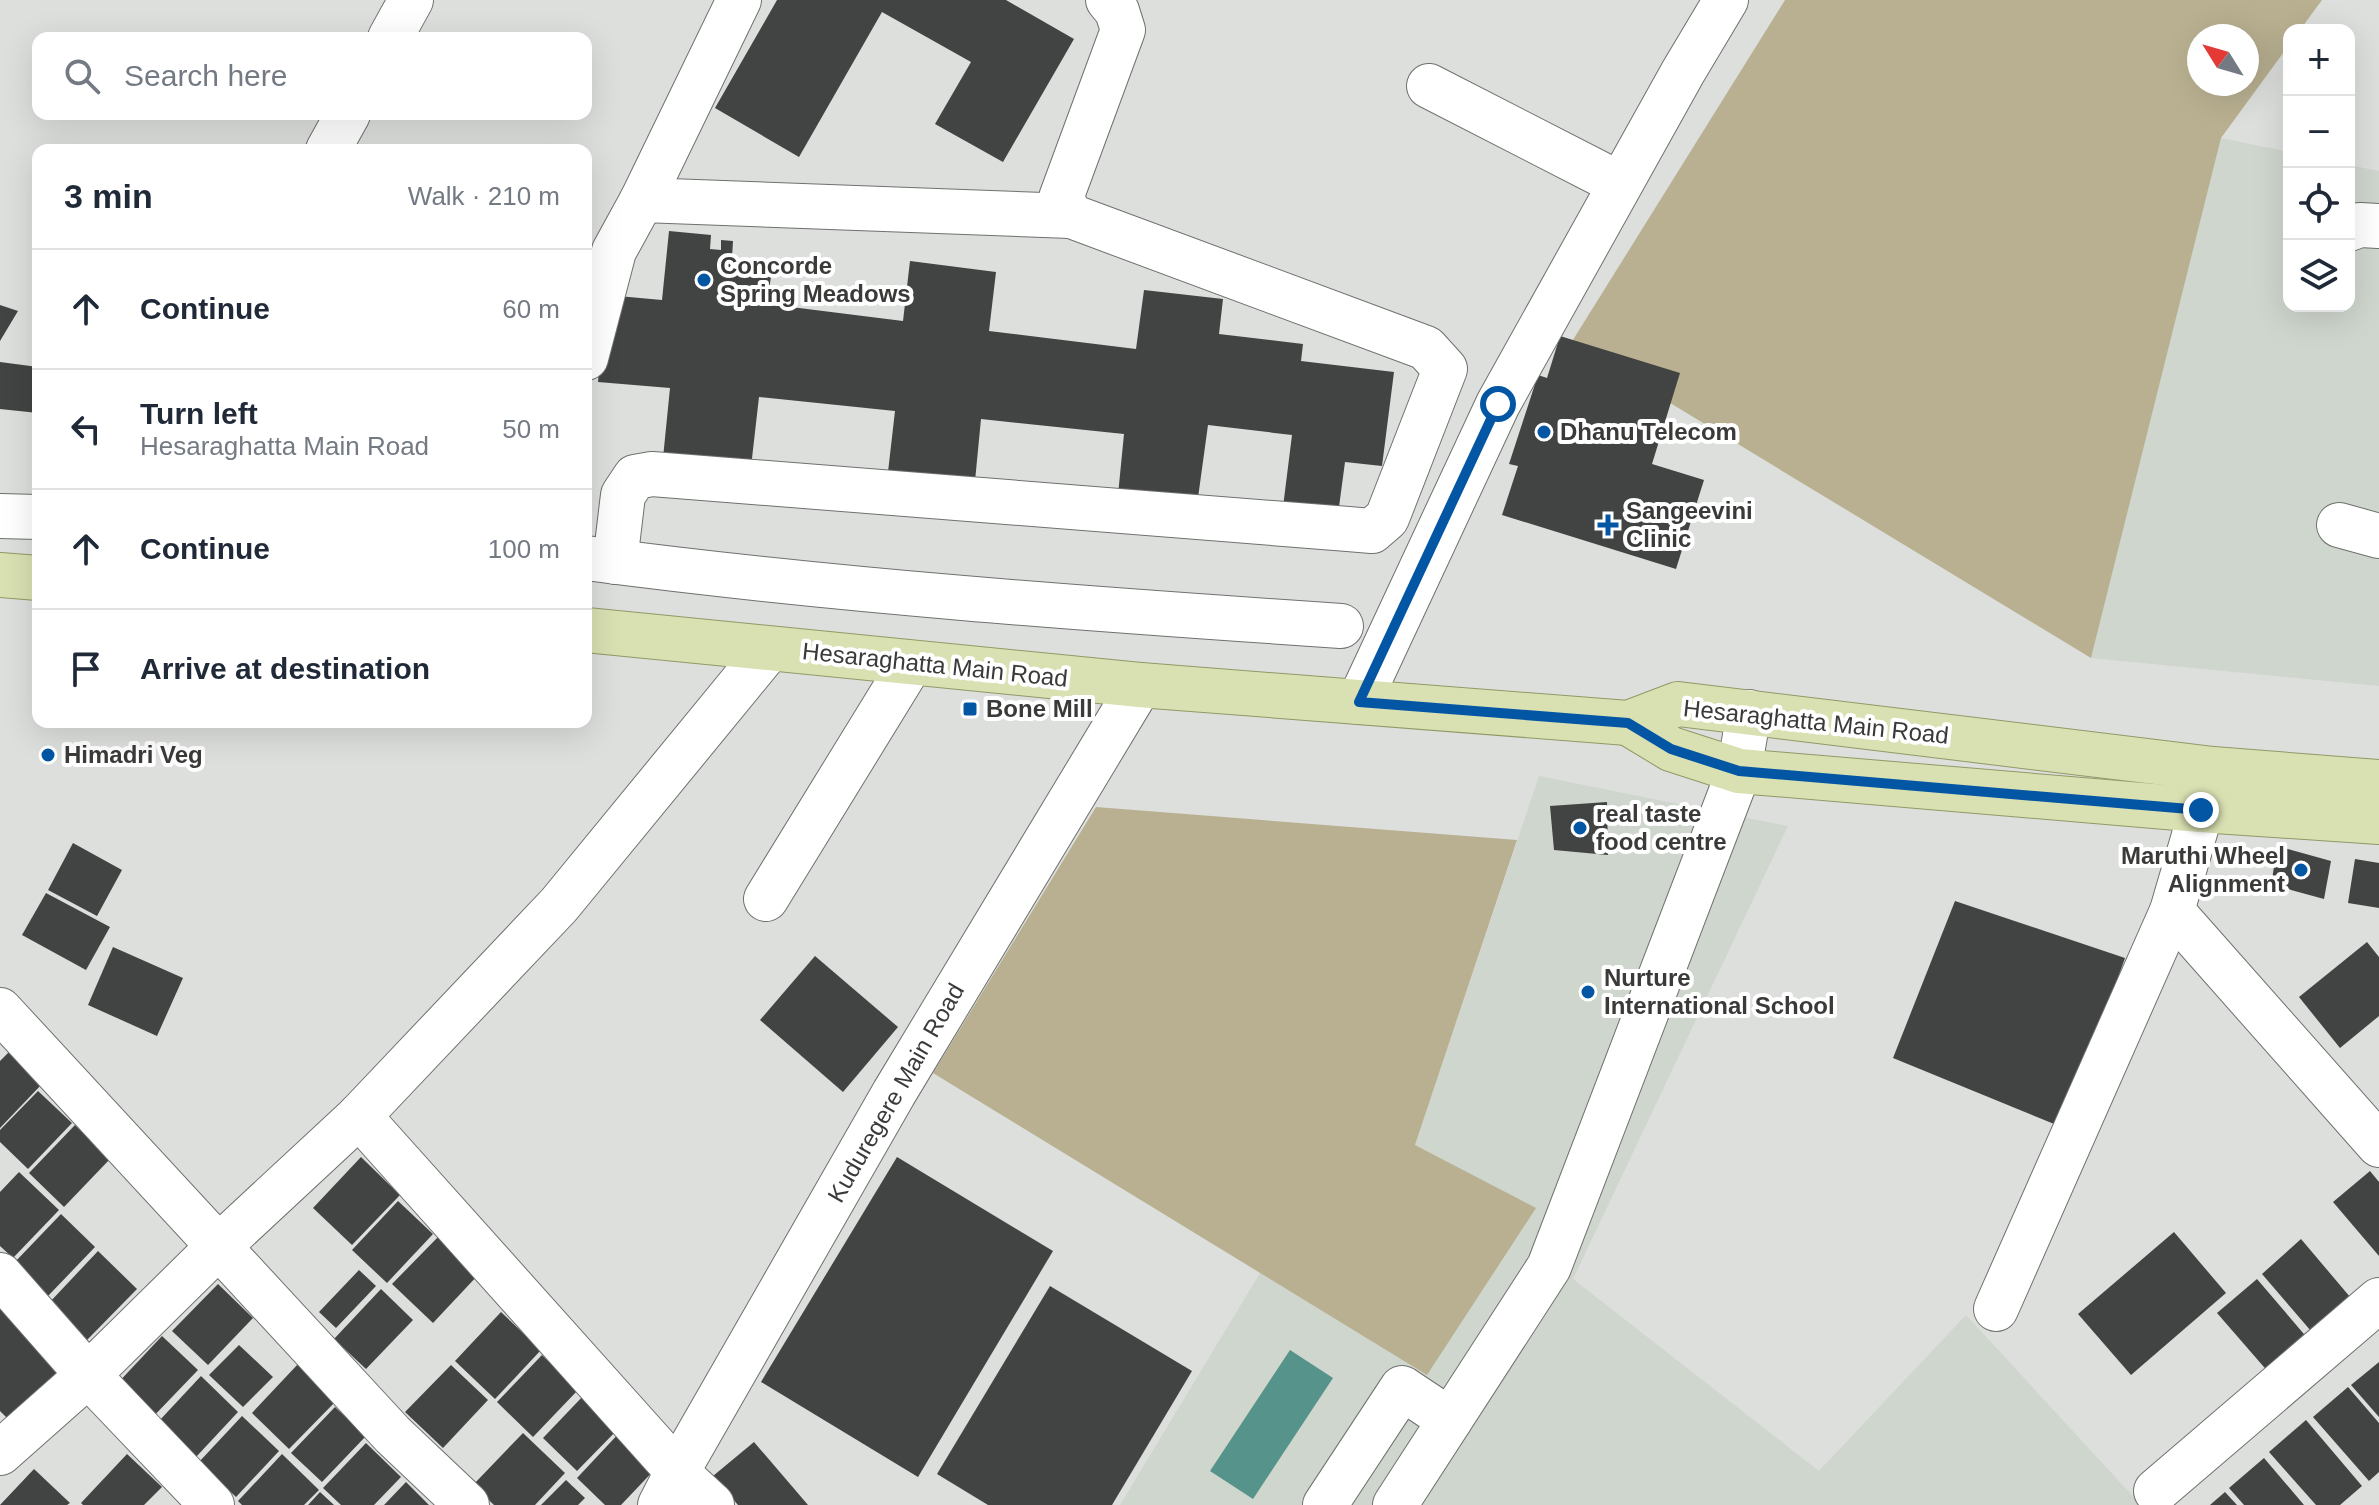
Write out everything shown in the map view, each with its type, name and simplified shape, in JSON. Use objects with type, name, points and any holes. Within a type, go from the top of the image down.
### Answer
[{"type":"main road","points":[[0,575],[32,578]]},
{"type":"main road","name":"Hesaraghatta Main Road","points":[[592,631],[1140,685],[1628,723],[1678,704],[2213,769],[2379,782]]},
{"type":"main road","points":[[1628,723],[1671,749],[1739,771],[2379,822]]},
{"type":"street","points":[[393,32],[411,0]]},
{"type":"street","points":[[592,335],[614,251],[739,0]]},
{"type":"street","points":[[1071,216],[1061,198],[1123,30],[1117,11],[1108,0]]},
{"type":"street","points":[[1359,702],[1498,404],[1716,3]]},
{"type":"street","points":[[1429,86],[1620,184]]},
{"type":"street","points":[[331,144],[345,120]]},
{"type":"street","points":[[642,200],[1071,216],[1426,348],[1445,369],[1387,518],[1372,531],[652,474],[635,477],[623,495],[600,560],[711,574],[1341,626]]},
{"type":"street","points":[[2355,227],[2379,226]]},
{"type":"street","points":[[0,516],[32,517]]},
{"type":"street","points":[[0,1453],[88,1375],[218,1247],[359,1116],[559,905],[769,649]]},
{"type":"street","points":[[766,899],[911,663]]},
{"type":"street","name":"Kuduregere Main Road","points":[[669,1487],[894,1093],[1140,685]]},
{"type":"street","points":[[1395,1505],[1549,1267],[1739,771],[1749,712]]},
{"type":"street","points":[[1996,1309],[2172,911],[2213,769]]},
{"type":"street","points":[[2172,911],[2379,1145]]},
{"type":"street","points":[[0,1010],[393,1435],[467,1505]]},
{"type":"street","points":[[359,1116],[669,1487],[712,1505]]},
{"type":"street","points":[[0,1275],[88,1375],[212,1505]]},
{"type":"street","points":[[2156,1491],[2379,1300]]},
{"type":"street","points":[[1325,1505],[1402,1388],[1450,1420]]},
{"type":"shaded area","points":[[1785,0],[2322,0],[2304,24],[2283,24],[2283,53],[2259,86],[2259,24],[2187,24],[2187,96],[2252,96],[2221,138],[2091,658],[1571,343]]},
{"type":"shaded area","points":[[2221,138],[2283,151],[2283,312],[2355,312],[2355,166],[2379,171],[2379,686],[2091,658]]},
{"type":"shaded area","name":"Nurture International School","points":[[1539,776],[1788,826],[1573,1279],[1819,1471],[1966,1315],[2141,1505],[1120,1505],[1260,1273],[1427,1374],[1535,1209],[1415,1145]]},
{"type":"shaded area","points":[[1096,807],[1517,840],[1415,1145],[1536,1208],[1427,1375],[933,1073]]},
{"type":"water","points":[[1290,1350],[1333,1378],[1253,1499],[1210,1471]]},
{"type":"building","points":[[777,0],[1006,0],[1074,39],[1003,162],[935,124],[971,62],[882,12],[799,157],[715,108]]},
{"type":"building","points":[[669,231],[711,235],[710,249],[721,250],[721,240],[733,241],[732,258],[773,263],[767,304],[903,321],[910,261],[996,272],[989,331],[1136,349],[1144,290],[1223,299],[1219,334],[1303,344],[1301,361],[1394,372],[1382,466],[1345,462],[1337,522],[1282,515],[1292,435],[1208,425],[1197,505],[1118,495],[1124,434],[981,419],[975,481],[888,472],[895,411],[759,397],[751,467],[663,458],[670,388],[598,382],[607,295],[662,300]]},
{"type":"building","points":[[0,305],[18,311],[0,341]]},
{"type":"building","points":[[1560,336],[1680,373],[1652,464],[1704,480],[1676,569],[1502,515],[1518,466],[1509,464],[1538,375],[1547,378]]},
{"type":"building","points":[[0,362],[32,366],[32,412],[0,409]]},
{"type":"building","name":"real taste food centre","points":[[1607,802],[1608,855],[1554,850],[1550,806]]},
{"type":"building","points":[[73,843],[122,870],[97,916],[48,890]]},
{"type":"building","name":"Maruthi Wheel Alignment","points":[[2277,846],[2331,861],[2324,899],[2291,890],[2272,880]]},
{"type":"building","points":[[2355,859],[2379,863],[2379,908],[2348,903]]},
{"type":"building","points":[[46,893],[110,927],[86,970],[22,935]]},
{"type":"building","points":[[1955,901],[2125,958],[2064,1128],[1893,1058]]},
{"type":"building","points":[[2367,942],[2379,957],[2379,1016],[2340,1048],[2299,997]]},
{"type":"building","points":[[113,947],[183,978],[157,1036],[88,1005]]},
{"type":"building","points":[[815,956],[898,1027],[843,1092],[760,1020]]},
{"type":"building","points":[[9,1052],[42,1084],[0,1128],[0,1061]]},
{"type":"building","points":[[38,1091],[72,1123],[28,1169],[0,1142],[0,1130]]},
{"type":"building","points":[[75,1125],[110,1159],[64,1207],[29,1173]]},
{"type":"building","points":[[361,1157],[400,1195],[352,1245],[313,1208]]},
{"type":"building","points":[[897,1157],[1053,1251],[918,1477],[761,1382]]},
{"type":"building","points":[[2370,1171],[2379,1182],[2379,1256],[2333,1202]]},
{"type":"building","points":[[19,1172],[59,1210],[13,1258],[0,1246],[0,1192]]},
{"type":"building","points":[[398,1201],[433,1234],[387,1283],[352,1250]]},
{"type":"building","points":[[61,1214],[95,1247],[48,1296],[14,1263]]},
{"type":"building","points":[[2174,1232],[2226,1293],[2131,1375],[2078,1314]]},
{"type":"building","points":[[439,1236],[479,1274],[433,1323],[392,1284]]},
{"type":"building","points":[[2301,1239],[2356,1304],[2317,1338],[2262,1274]]},
{"type":"building","points":[[98,1251],[137,1289],[87,1340],[49,1303]]},
{"type":"building","points":[[359,1270],[376,1286],[336,1328],[319,1312]]},
{"type":"building","points":[[2257,1279],[2309,1340],[2270,1374],[2217,1313]]},
{"type":"building","points":[[218,1284],[253,1318],[208,1365],[172,1331]]},
{"type":"building","points":[[1050,1286],[1192,1371],[1112,1505],[988,1505],[937,1474]]},
{"type":"building","points":[[381,1289],[413,1320],[366,1369],[334,1339]]},
{"type":"building","points":[[0,1306],[66,1375],[14,1425],[0,1411]]},
{"type":"building","points":[[501,1312],[541,1350],[495,1399],[455,1361]]},
{"type":"building","points":[[162,1336],[198,1370],[149,1421],[114,1387]]},
{"type":"building","points":[[239,1345],[273,1377],[243,1407],[209,1375]]},
{"type":"building","points":[[542,1355],[578,1390],[533,1437],[497,1402]]},
{"type":"building","points":[[2379,1362],[2379,1417],[2351,1385]]},
{"type":"building","points":[[299,1363],[337,1400],[289,1449],[252,1413]]},
{"type":"building","points":[[451,1365],[488,1400],[443,1448],[405,1412]]},
{"type":"building","points":[[201,1376],[238,1412],[196,1457],[159,1421]]},
{"type":"building","points":[[2348,1387],[2379,1423],[2379,1472],[2369,1481],[2313,1417]]},
{"type":"building","points":[[585,1394],[620,1427],[577,1471],[543,1438]]},
{"type":"building","points":[[335,1407],[366,1436],[322,1482],[291,1453]]},
{"type":"building","points":[[242,1416],[279,1451],[236,1497],[199,1462]]},
{"type":"building","points":[[2306,1420],[2362,1486],[2340,1505],[2316,1505],[2269,1452]]},
{"type":"building","points":[[622,1430],[659,1465],[621,1505],[605,1505],[577,1478]]},
{"type":"building","points":[[523,1433],[565,1473],[535,1505],[494,1505],[473,1485]]},
{"type":"building","points":[[754,1442],[808,1505],[738,1505],[713,1476]]},
{"type":"building","points":[[366,1443],[401,1477],[374,1505],[341,1505],[323,1488]]},
{"type":"building","points":[[127,1454],[162,1487],[144,1505],[83,1505],[81,1503]]},
{"type":"building","points":[[282,1454],[319,1490],[304,1505],[242,1505],[238,1501]]},
{"type":"building","points":[[2264,1458],[2304,1505],[2244,1505],[2229,1488]]},
{"type":"building","points":[[34,1469],[70,1503],[0,1505]]},
{"type":"building","points":[[566,1480],[585,1498],[578,1505],[541,1505]]},
{"type":"building","points":[[406,1482],[429,1505],[384,1505]]},
{"type":"building","points":[[320,1492],[334,1505],[308,1505]]},
{"type":"building","points":[[2225,1492],[2237,1505],[2210,1505]]},
{"type":"place","name":"Concorde Spring Meadows","points":[[704,280]]},
{"type":"place","name":"Dhanu Telecom","points":[[1544,432]]},
{"type":"place","name":"Sangeevini Clinic","points":[[1608,525]]},
{"type":"place","name":"Bone Mill","points":[[970,709]]},
{"type":"place","name":"Himadri Veg","points":[[48,755]]},
{"type":"place","name":"real taste food centre","points":[[1580,828]]},
{"type":"place","name":"Maruthi Wheel Alignment","points":[[2301,870]]},
{"type":"place","name":"Nurture International School","points":[[1588,992]]},
{"type":"route","points":[[1498,404],[1359,702],[1628,723],[1671,749],[1739,771],[2201,810]]}]
